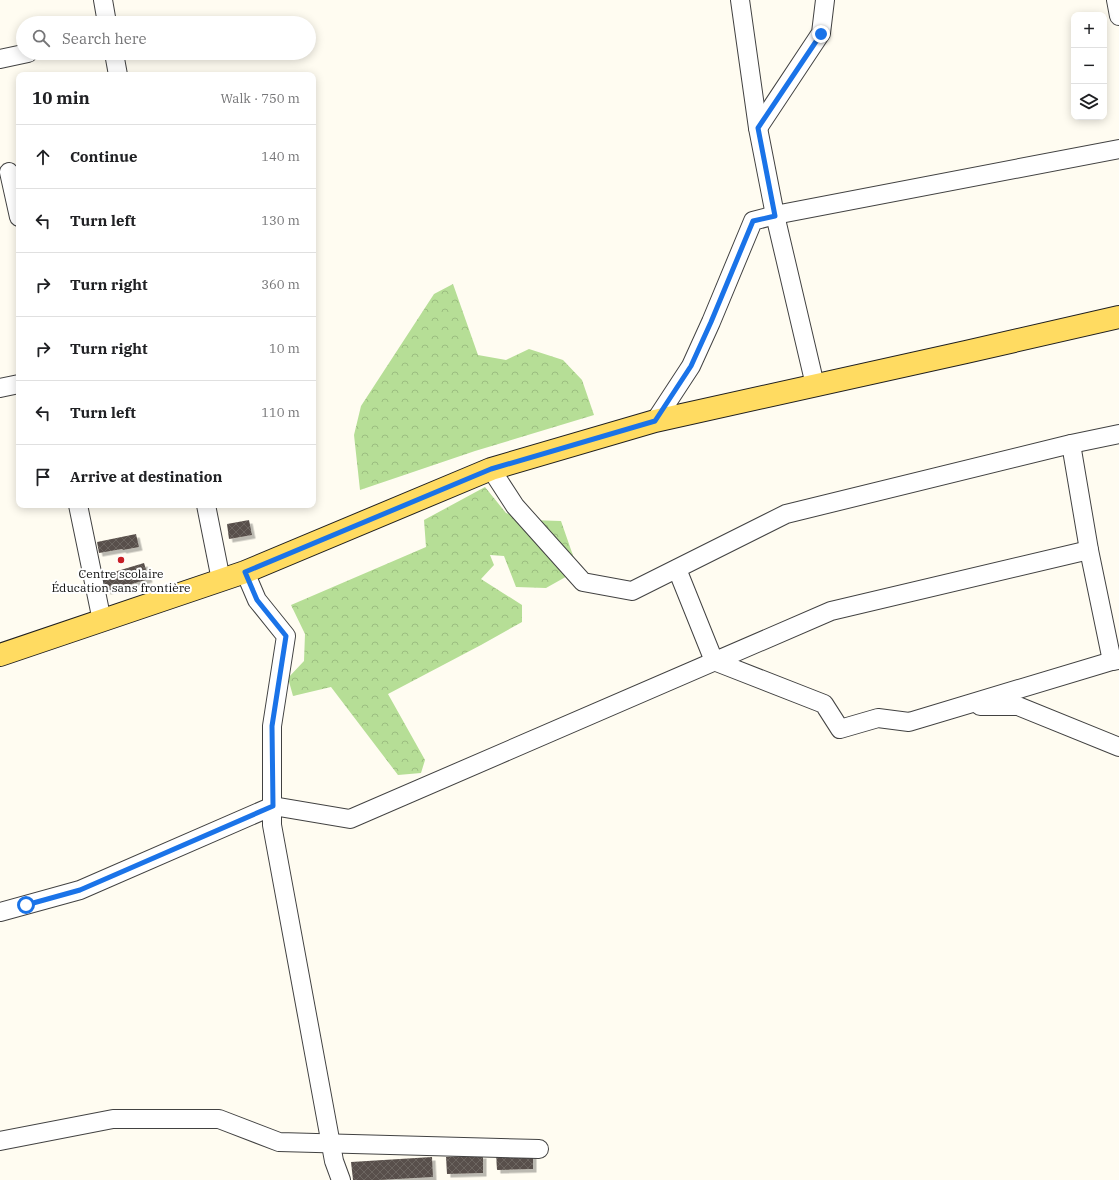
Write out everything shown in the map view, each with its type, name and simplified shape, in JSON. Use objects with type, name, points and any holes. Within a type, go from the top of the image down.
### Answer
[{"type":"main road","points":[[0,655],[245,572],[491,469],[655,421],[974,351],[1119,317]]},
{"type":"street","points":[[103,0],[106,16]]},
{"type":"street","points":[[740,0],[758,128],[775,216],[815,385]]},
{"type":"street","points":[[758,128],[821,34],[825,0]]},
{"type":"street","points":[[1116,0],[1119,16]]},
{"type":"street","points":[[0,59],[16,56]]},
{"type":"street","points":[[115,60],[117,72]]},
{"type":"street","points":[[655,421],[691,366],[753,221],[1119,148]]},
{"type":"street","points":[[10,172],[16,202]]},
{"type":"street","points":[[0,388],[16,385]]},
{"type":"street","points":[[491,469],[515,506],[583,582],[632,591],[786,514],[1071,444],[1119,434]]},
{"type":"street","points":[[677,569],[714,661],[824,704],[840,729],[878,718],[909,722],[1116,660],[1089,550],[1071,444]]},
{"type":"street","points":[[79,508],[102,621]]},
{"type":"street","points":[[207,508],[221,580]]},
{"type":"street","points":[[0,912],[80,890],[273,806],[350,819],[831,611],[1089,550]]},
{"type":"street","points":[[245,572],[257,600],[286,636],[272,726],[272,826],[334,1161],[341,1180]]},
{"type":"street","points":[[963,705],[1018,706],[1119,747]]},
{"type":"street","points":[[0,1141],[112,1119],[219,1119],[279,1142],[539,1149]]},
{"type":"green space","points":[[453,284],[478,355],[506,360],[529,349],[563,360],[582,380],[594,415],[475,451],[360,490],[354,435],[361,406],[434,294]]},
{"type":"green space","points":[[485,487],[506,513],[530,520],[561,521],[578,570],[546,588],[516,587],[504,556],[490,555],[494,565],[481,579],[522,605],[522,622],[388,694],[425,760],[421,773],[398,775],[331,687],[293,696],[288,678],[304,661],[305,634],[291,605],[426,547],[424,520]]},
{"type":"building","points":[[249,520],[252,535],[229,539],[227,524]]},
{"type":"building","points":[[136,534],[139,547],[99,553],[97,542]]},
{"type":"building","points":[[144,563],[149,579],[107,591],[103,579],[114,575],[114,572]]},
{"type":"building","points":[[533,1152],[533,1169],[497,1170],[496,1153]]},
{"type":"building","points":[[483,1155],[483,1173],[447,1174],[446,1157]]},
{"type":"building","points":[[432,1157],[433,1177],[353,1180],[351,1162]]},
{"type":"place","name":"Centre scolaire Éducation sans frontière","points":[[121,560]]},
{"type":"route","points":[[26,905],[80,890],[273,806],[272,726],[286,636],[257,600],[245,572],[491,469],[655,421],[691,366],[753,221],[775,216],[758,128],[821,34]]}]
